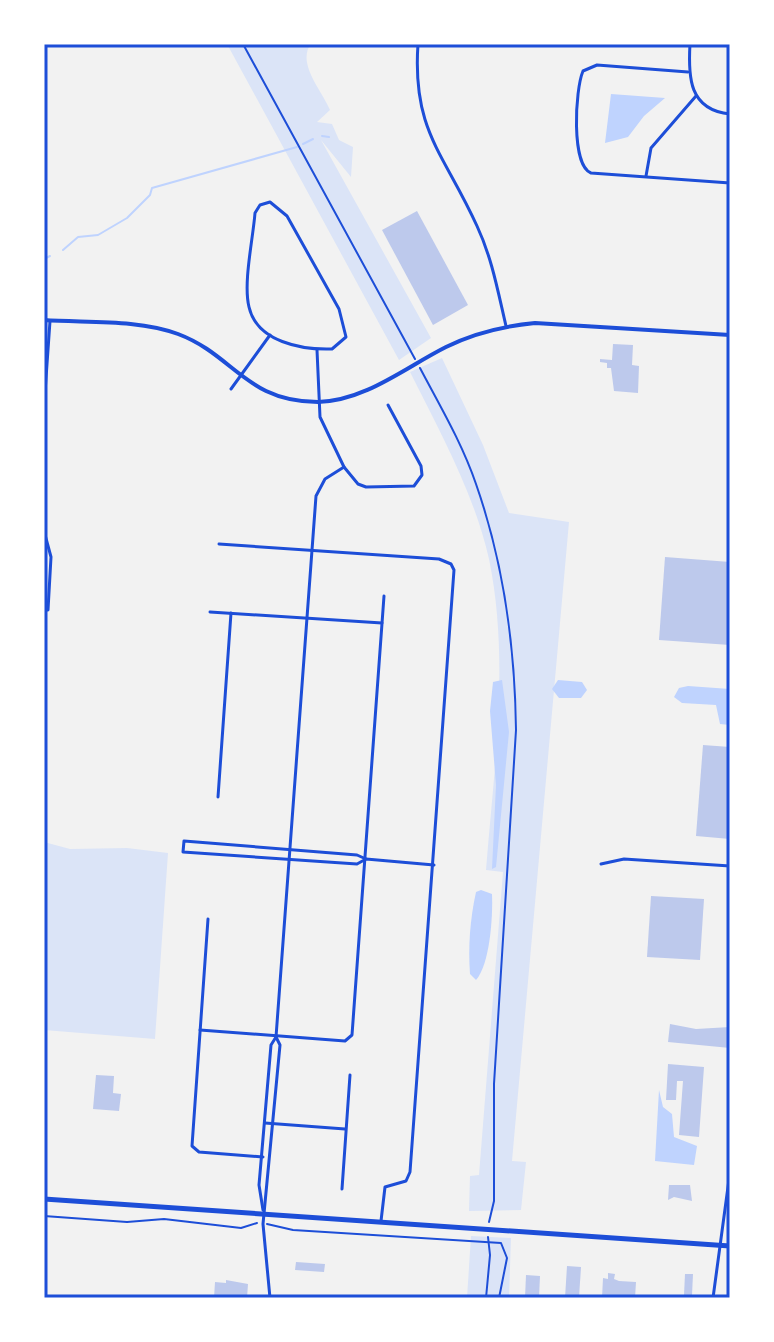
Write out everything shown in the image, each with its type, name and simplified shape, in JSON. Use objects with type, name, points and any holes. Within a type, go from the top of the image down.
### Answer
[{"type":"main road","points":[[44,1199],[730,1246]]},
{"type":"street","points":[[418,44],[416,84],[422,118],[483,241],[506,326]]},
{"type":"street","points":[[690,44],[688,72],[696,96],[713,110],[730,114]]},
{"type":"street","points":[[688,72],[597,65],[582,73],[576,137],[582,166],[591,173],[730,183]]},
{"type":"street","points":[[646,176],[651,148],[696,96]]},
{"type":"street","points":[[270,202],[287,216],[344,320],[346,337],[332,349],[317,350],[294,346],[270,335],[248,307],[255,213],[260,205],[270,202]]},
{"type":"street","points":[[44,407],[47,320],[168,331],[201,346],[239,377],[282,398],[320,402],[357,394],[450,345],[506,326],[535,323],[730,335]]},
{"type":"street","points":[[231,389],[270,335]]},
{"type":"street","points":[[317,350],[322,424],[344,467],[358,484],[366,487],[406,488],[420,481],[421,466],[388,405]]},
{"type":"street","points":[[264,1215],[259,1185],[271,1045],[276,1037],[317,491],[325,479],[344,467]]},
{"type":"street","points":[[44,531],[51,557],[46,610]]},
{"type":"street","points":[[219,544],[446,561],[455,575],[410,1172],[406,1181],[385,1187],[381,1221]]},
{"type":"street","points":[[200,1030],[345,1041],[351,1038],[384,596]]},
{"type":"street","points":[[210,612],[382,623]]},
{"type":"street","points":[[218,797],[231,613]]},
{"type":"street","points":[[366,859],[357,864],[183,852],[184,841],[290,848],[434,865]]},
{"type":"street","points":[[601,864],[624,859],[730,866]]},
{"type":"street","points":[[208,919],[194,1149],[263,1157]]},
{"type":"street","points":[[270,1298],[263,1224],[280,1045],[276,1037]]},
{"type":"street","points":[[342,1189],[350,1075]]},
{"type":"street","points":[[265,1123],[346,1129]]},
{"type":"street","points":[[713,1298],[730,1172]]},
{"type":"path","points":[[243,44],[450,423],[476,483],[501,573],[515,674],[516,730],[494,1084],[495,1186],[490,1212]]},
{"type":"path","points":[[44,1216],[127,1222],[164,1219],[241,1228],[263,1224],[293,1230],[492,1241],[504,1245],[507,1258],[499,1298]]},
{"type":"path","points":[[486,1298],[490,1255],[487,1245]]},
{"type":"shaded area","points":[[227,44],[311,44],[307,52],[309,68],[330,110],[317,122],[332,124],[339,140],[353,147],[351,177],[321,140],[431,338],[399,360]]},
{"type":"shaded area","points":[[442,358],[483,445],[509,513],[569,522],[512,1161],[526,1162],[521,1210],[469,1211],[470,1176],[479,1175],[503,872],[486,870],[496,754],[499,636],[489,559],[475,510],[410,372]]},
{"type":"shaded area","points":[[44,842],[70,849],[127,848],[168,853],[155,1039],[44,1030]]},
{"type":"shaded area","points":[[471,1236],[511,1238],[509,1298],[467,1298]]},
{"type":"water","points":[[611,94],[665,98],[644,116],[628,137],[605,143]]},
{"type":"water","points":[[502,680],[509,732],[496,867],[492,869],[496,785],[490,711],[493,682]]},
{"type":"water","points":[[558,680],[582,682],[587,690],[581,698],[559,698],[552,689]]},
{"type":"water","points":[[679,688],[730,689],[730,725],[720,724],[716,705],[682,703],[674,697]]},
{"type":"water","points":[[481,890],[492,894],[492,914],[485,963],[476,980],[470,974],[470,933],[476,892]]},
{"type":"water","points":[[659,1090],[663,1107],[672,1114],[674,1137],[697,1146],[694,1165],[655,1161]]},
{"type":"building","points":[[417,211],[468,305],[433,325],[382,230]]},
{"type":"building","points":[[613,344],[633,345],[632,365],[639,366],[638,393],[614,391],[611,368],[607,368],[607,363],[600,362],[600,359],[612,360]]},
{"type":"building","points":[[665,557],[730,562],[730,645],[659,640]]},
{"type":"building","points":[[703,745],[730,747],[730,839],[696,836]]},
{"type":"building","points":[[651,896],[704,899],[700,960],[647,957]]},
{"type":"building","points":[[670,1024],[696,1029],[730,1027],[730,1048],[668,1042]]},
{"type":"building","points":[[668,1064],[704,1067],[699,1137],[679,1135],[683,1081],[677,1081],[676,1100],[666,1100]]},
{"type":"building","points":[[96,1075],[114,1076],[113,1093],[121,1094],[119,1111],[93,1109]]},
{"type":"building","points":[[669,1185],[690,1185],[692,1201],[674,1197],[668,1200]]},
{"type":"building","points":[[296,1262],[325,1264],[324,1272],[295,1270]]},
{"type":"building","points":[[567,1266],[581,1267],[579,1298],[565,1298]]},
{"type":"building","points":[[608,1273],[615,1274],[614,1279],[619,1281],[636,1282],[635,1298],[602,1298],[603,1278],[608,1279]]},
{"type":"building","points":[[685,1274],[693,1274],[692,1295],[684,1295]]},
{"type":"building","points":[[526,1275],[540,1276],[539,1298],[525,1298]]},
{"type":"building","points":[[226,1280],[248,1284],[247,1298],[214,1298],[215,1282],[226,1283]]},
{"type":"waterway","points":[[322,136],[329,137]]},
{"type":"waterway","points":[[303,144],[313,139]]},
{"type":"waterway","points":[[63,250],[78,237],[98,235],[127,218],[150,195],[152,188],[297,147]]},
{"type":"waterway","points":[[44,259],[50,256]]}]
